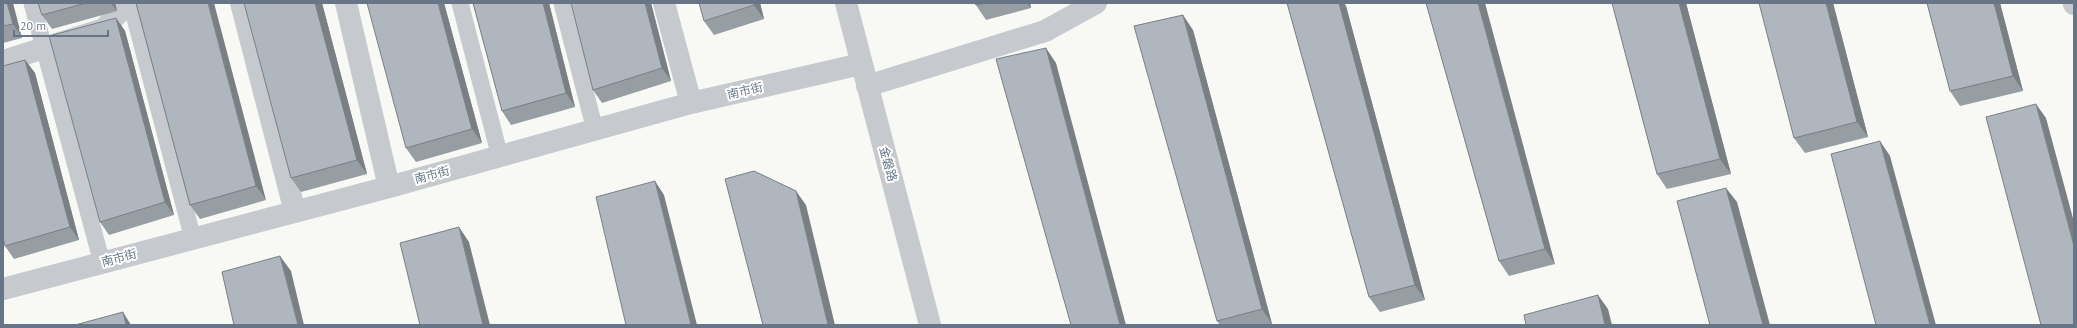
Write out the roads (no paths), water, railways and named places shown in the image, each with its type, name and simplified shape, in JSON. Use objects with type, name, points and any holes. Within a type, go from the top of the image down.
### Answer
[{"type":"street","points":[[3,61],[104,28],[127,3]]},
{"type":"street","points":[[241,3],[295,212]]},
{"type":"street","points":[[346,3],[389,187]]},
{"type":"street","points":[[664,3],[691,103]]},
{"type":"street","name":"金磐路","points":[[846,3],[930,325]]},
{"type":"street","points":[[867,86],[1045,31],[1096,3]]},
{"type":"street","name":"南市街","points":[[4,285],[102,263],[295,212],[500,157],[691,103],[862,64]]},
{"type":"lane","points":[[32,3],[102,263]]},
{"type":"lane","points":[[132,3],[193,239]]},
{"type":"lane","points":[[460,3],[500,157]]},
{"type":"lane","points":[[562,3],[595,130]]}]
